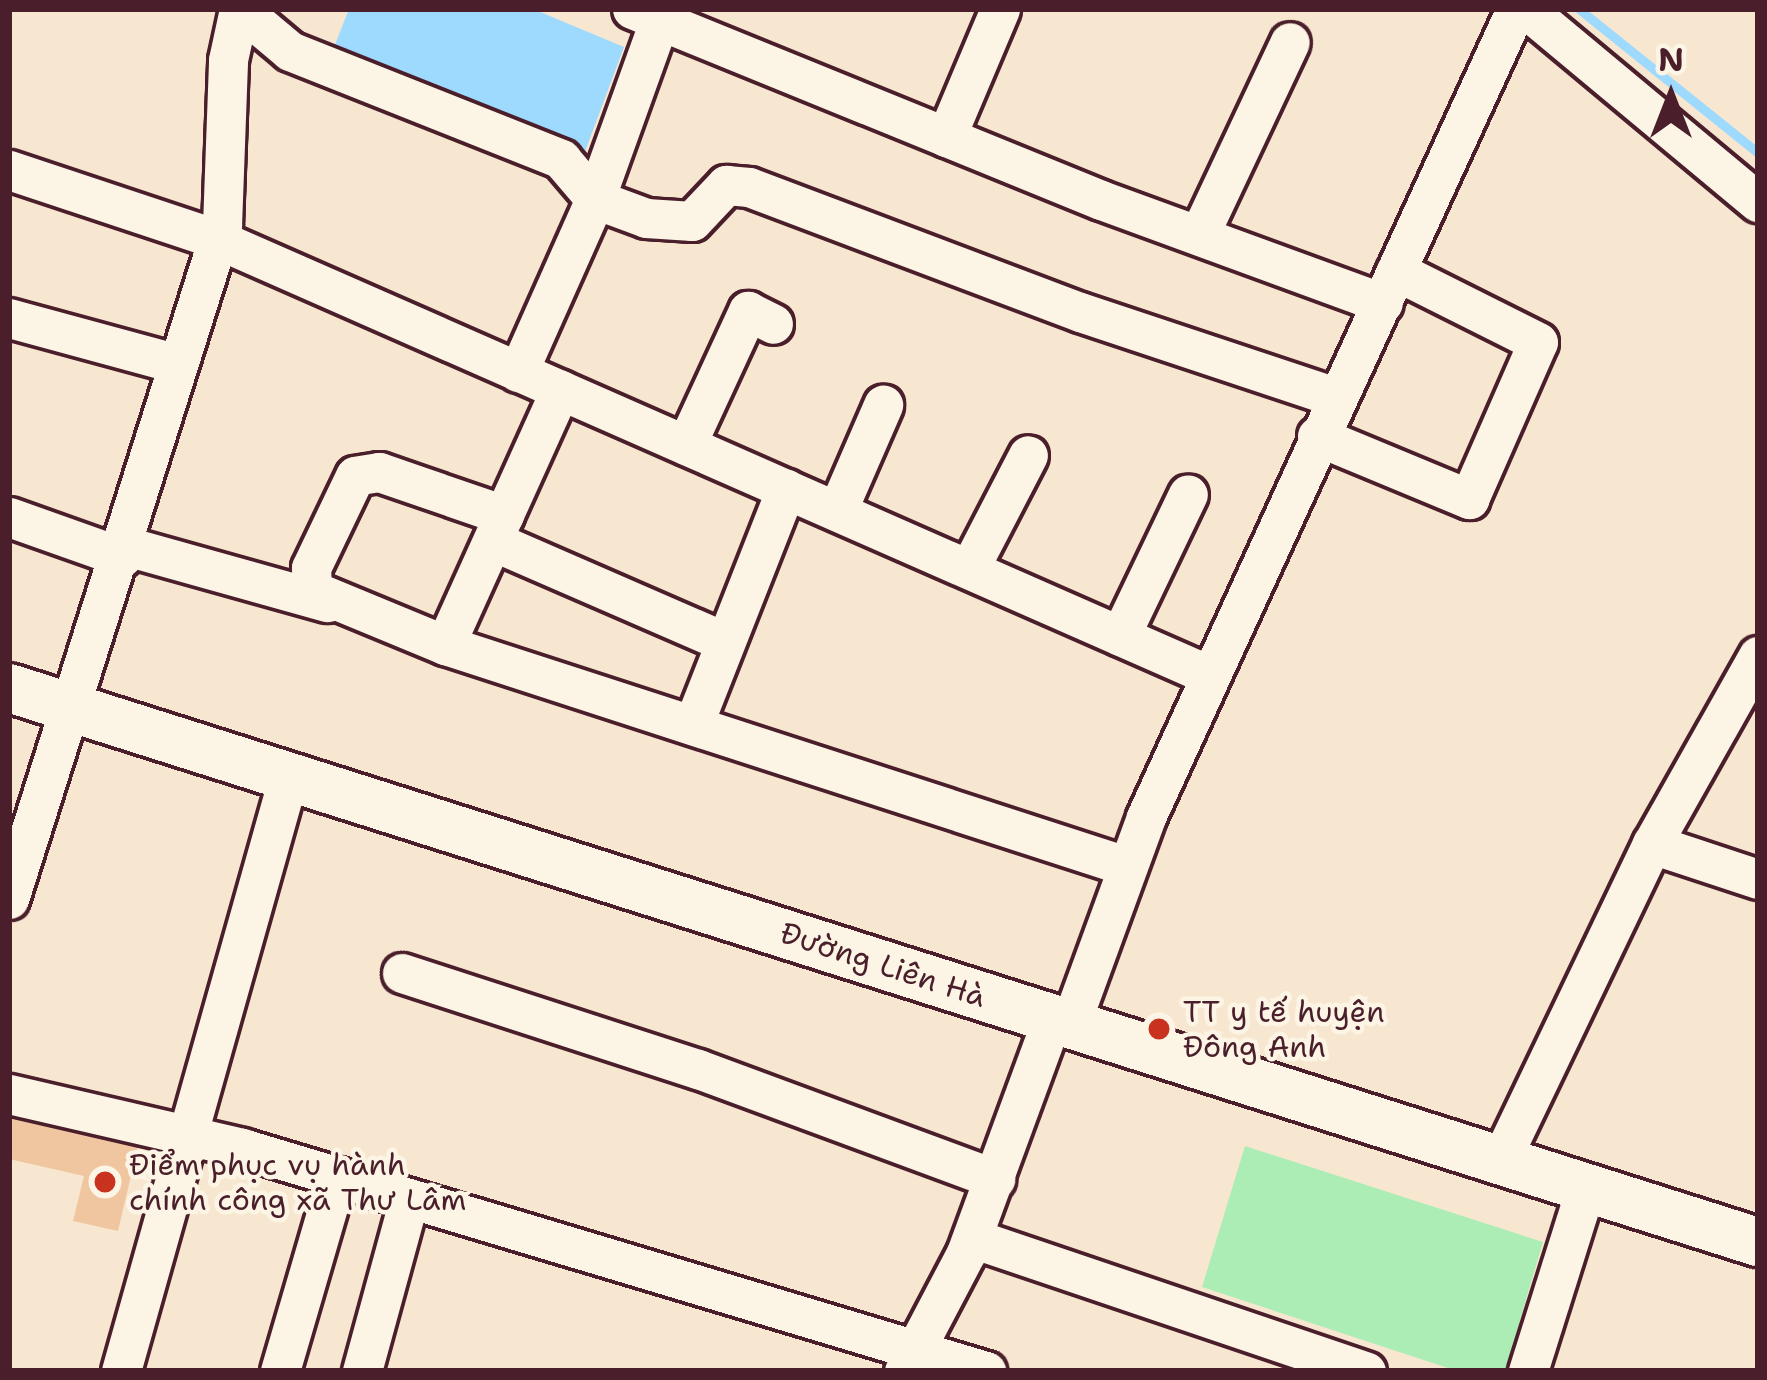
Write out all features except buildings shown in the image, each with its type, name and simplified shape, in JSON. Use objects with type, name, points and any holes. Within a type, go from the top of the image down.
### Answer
[{"type":"main road","name":"Đường Liên Hà","points":[[9,688],[1758,1242]]},
{"type":"street","points":[[9,899],[124,552],[217,239],[231,116],[228,60],[240,9],[290,51],[561,159],[595,199],[672,225],[692,221],[726,185],[749,187],[1080,312],[1336,397]]},
{"type":"street","points":[[946,137],[1000,9]]},
{"type":"street","points":[[909,1361],[971,1238],[1209,675],[1516,9]]},
{"type":"street","points":[[1526,9],[1758,202]]},
{"type":"street","points":[[518,371],[595,199],[645,15],[1198,236],[1389,287],[1538,342],[1469,500],[1317,436]]},
{"type":"street","points":[[1198,236],[1290,42]]},
{"type":"street","points":[[9,170],[217,239],[1209,675]]},
{"type":"street","points":[[686,445],[748,311],[773,324]]},
{"type":"street","points":[[9,318],[178,364]]},
{"type":"street","points":[[445,645],[560,390]]},
{"type":"street","points":[[836,511],[883,405]]},
{"type":"street","points":[[969,569],[1028,455]]},
{"type":"street","points":[[327,602],[312,590],[311,568],[355,476],[390,475],[725,642]]},
{"type":"street","points":[[693,725],[786,489]]},
{"type":"street","points":[[1120,636],[1188,494]]},
{"type":"street","points":[[9,517],[124,552],[327,602],[445,645],[1126,866]]},
{"type":"street","points":[[1500,1161],[1652,844],[1758,656]]},
{"type":"street","points":[[121,1371],[183,1135],[289,775]]},
{"type":"street","points":[[1652,844],[1758,879]]},
{"type":"street","points":[[402,973],[698,1069],[995,1179]]},
{"type":"street","points":[[9,1094],[183,1135],[409,1199],[909,1361],[986,1371]]},
{"type":"street","points":[[280,1371],[336,1179]]},
{"type":"street","points":[[1528,1371],[1586,1187]]},
{"type":"street","points":[[362,1371],[409,1199]]},
{"type":"street","points":[[971,1238],[1366,1371]]},
{"type":"green space","points":[[1245,1146],[1543,1242],[1505,1371],[1457,1371],[1202,1287]]},
{"type":"water","points":[[349,9],[533,9],[624,47],[583,157],[329,60]]},
{"type":"waterway","points":[[1579,9],[1758,153]]},
{"type":"place","name":"TT y tế huyện Đông Anh","points":[[1159,1029]]},
{"type":"place","name":"Điểm phục vụ hành chính công xã Thư Lâm","points":[[105,1182]]}]
